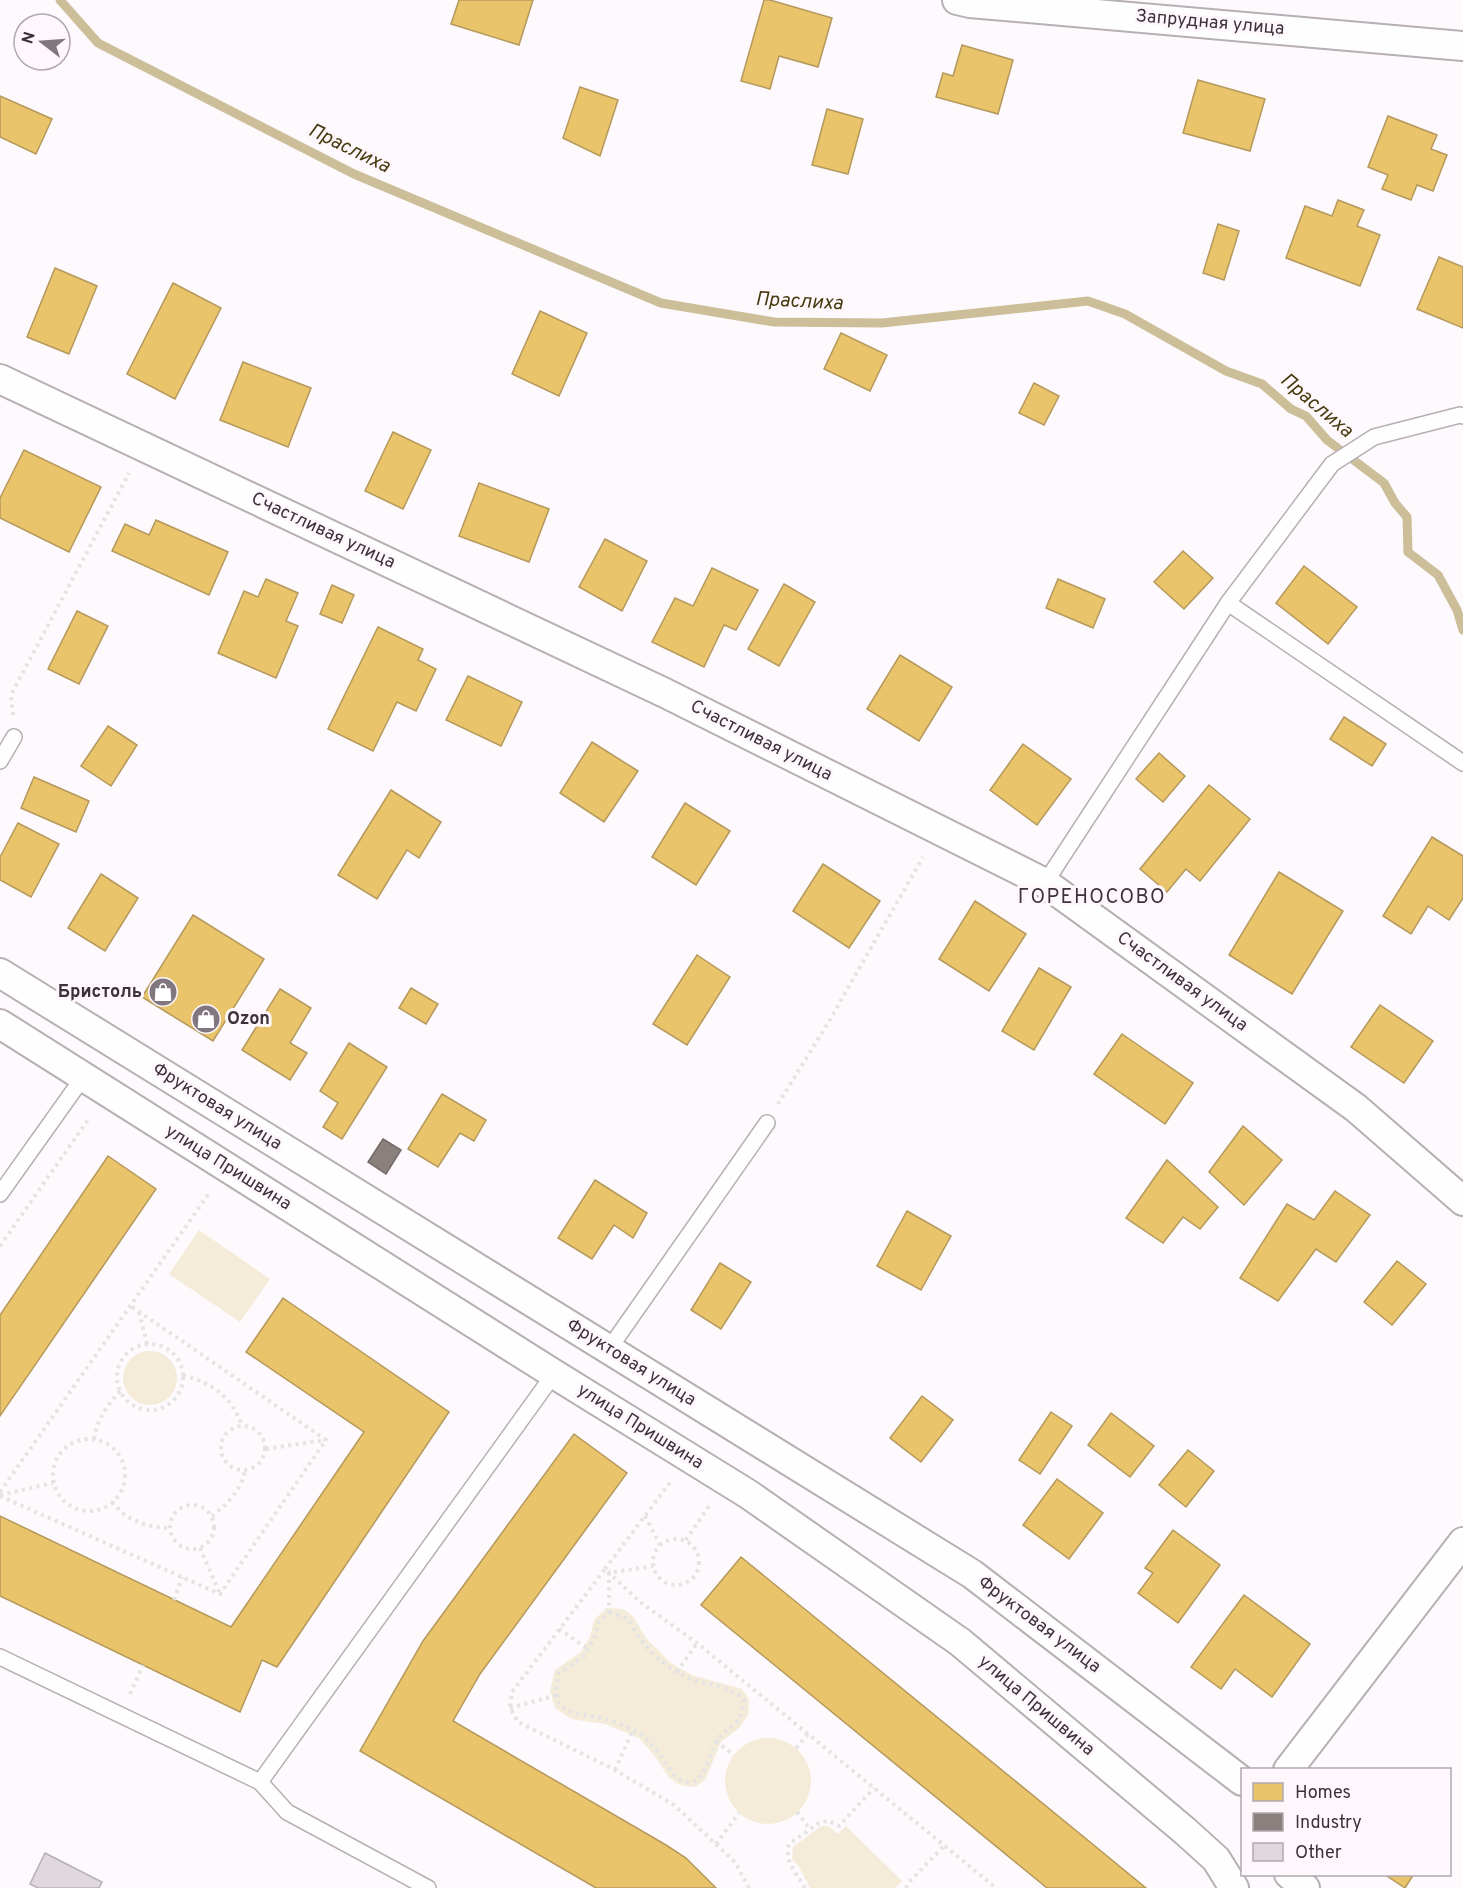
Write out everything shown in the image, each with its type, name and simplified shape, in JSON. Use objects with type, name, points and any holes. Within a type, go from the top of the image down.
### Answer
[{"type":"street","name":"Запрудная улица","points":[[957,0],[970,3],[1463,46]]},
{"type":"street","name":"Счастливая улица","points":[[0,379],[665,693],[1045,883],[1356,1108],[1463,1201]]},
{"type":"street","name":"Фруктовая улица","points":[[0,973],[972,1574],[1241,1779]]},
{"type":"street","name":"улица Пришвина","points":[[0,1024],[748,1494],[960,1642],[1185,1831],[1216,1859],[1234,1888]]},
{"type":"street","points":[[1290,1768],[1463,1542]]},
{"type":"street","points":[[1290,1876],[1305,1888]]},
{"type":"lane","points":[[1045,883],[1228,603],[1332,464],[1374,437],[1463,416]]},
{"type":"lane","points":[[1228,603],[1463,763]]},
{"type":"lane","points":[[0,761],[14,737]]},
{"type":"lane","points":[[0,1194],[84,1076]]},
{"type":"lane","points":[[609,1349],[767,1123]]},
{"type":"lane","points":[[260,1782],[554,1374]]},
{"type":"lane","points":[[0,1657],[260,1782],[287,1812],[428,1888]]},
{"type":"path","points":[[14,737],[11,695],[143,446]]},
{"type":"path","points":[[767,1123],[828,1023],[939,830]]},
{"type":"path","points":[[0,1246],[90,1116]]},
{"type":"path","points":[[0,1494],[227,1167]]},
{"type":"path","points":[[131,1306],[326,1440]]},
{"type":"path","points":[[139,1311],[147,1344]]},
{"type":"path","points":[[147,1344],[165,1347],[179,1360],[183,1375],[177,1396],[162,1408],[144,1410],[127,1401],[117,1385],[118,1366],[129,1351],[147,1344]]},
{"type":"path","points":[[183,1375],[204,1381],[223,1394],[237,1411],[242,1425]]},
{"type":"path","points":[[94,1439],[96,1427],[106,1407],[120,1391]]},
{"type":"path","points":[[242,1425],[254,1428],[263,1436],[266,1449],[261,1462],[252,1469],[239,1471],[227,1465],[221,1454],[221,1440],[229,1430],[242,1425]]},
{"type":"path","points":[[85,1437],[94,1439],[106,1442],[121,1456],[126,1477],[119,1496],[112,1502],[102,1509],[81,1511],[63,1502],[52,1484],[53,1462],[66,1445],[85,1437]]},
{"type":"path","points":[[266,1449],[326,1440]]},
{"type":"path","points":[[220,1594],[326,1440]]},
{"type":"path","points":[[690,1457],[512,1692],[510,1708],[518,1722],[615,1770],[674,1805],[735,1862],[749,1888]]},
{"type":"path","points":[[212,1516],[234,1495],[244,1475],[244,1470]]},
{"type":"path","points":[[0,1494],[52,1484]]},
{"type":"path","points":[[0,1494],[220,1594]]},
{"type":"path","points":[[686,1540],[714,1498]]},
{"type":"path","points":[[112,1502],[117,1509],[135,1521],[157,1528],[170,1528]]},
{"type":"path","points":[[189,1504],[202,1507],[212,1516],[214,1528],[210,1541],[200,1548],[187,1550],[176,1544],[169,1533],[170,1519],[178,1509],[189,1504]]},
{"type":"path","points":[[645,1515],[660,1545]]},
{"type":"path","points":[[674,1538],[686,1540],[694,1547],[699,1566],[695,1575],[688,1582],[670,1585],[662,1581],[654,1572],[652,1561],[655,1550],[674,1538]]},
{"type":"path","points":[[200,1548],[220,1594]]},
{"type":"path","points":[[609,1573],[653,1566]]},
{"type":"path","points":[[605,1569],[640,1602],[697,1642],[996,1888]]},
{"type":"path","points":[[609,1573],[609,1613]]},
{"type":"path","points":[[174,1600],[182,1577]]},
{"type":"path","points":[[609,1613],[621,1614],[629,1620],[642,1641],[668,1667],[690,1679],[739,1693],[744,1700],[743,1713],[735,1725],[716,1740],[701,1777],[693,1782],[681,1780],[673,1774],[642,1734],[606,1719],[572,1714],[560,1705],[555,1690],[559,1673],[584,1656],[588,1649],[599,1622],[609,1613]]},
{"type":"path","points":[[559,1629],[588,1649]]},
{"type":"path","points":[[677,1672],[697,1642]]},
{"type":"path","points":[[121,1715],[143,1665]]},
{"type":"path","points":[[510,1708],[557,1695]]},
{"type":"path","points":[[615,1770],[633,1730]]},
{"type":"path","points":[[796,1748],[808,1734]]},
{"type":"path","points":[[716,1740],[734,1755]]},
{"type":"path","points":[[805,1888],[788,1862],[786,1854],[789,1844],[820,1822],[829,1821],[839,1826],[874,1788]]},
{"type":"path","points":[[797,1812],[810,1829]]},
{"type":"path","points":[[716,1844],[739,1813]]},
{"type":"path","points":[[906,1888],[909,1882],[944,1846]]},
{"type":"shaded area","points":[[199,1230],[270,1279],[240,1322],[169,1274]]},
{"type":"shaded area","points":[[150,1351],[160,1353],[169,1359],[175,1368],[177,1378],[175,1388],[169,1397],[160,1403],[150,1405],[140,1403],[131,1397],[125,1388],[123,1378],[125,1368],[131,1359],[140,1353]]},
{"type":"shaded area","points":[[607,1608],[623,1609],[633,1616],[646,1638],[671,1663],[692,1675],[742,1689],[749,1699],[748,1715],[739,1728],[721,1742],[705,1780],[695,1787],[680,1785],[669,1778],[639,1738],[605,1724],[571,1719],[555,1708],[550,1691],[555,1670],[581,1652],[590,1637],[594,1620]]},
{"type":"shaded area","points":[[768,1738],[792,1745],[804,1757],[811,1781],[804,1805],[792,1817],[768,1824],[744,1817],[732,1805],[725,1781],[732,1757],[744,1745]]},
{"type":"shaded area","points":[[821,1826],[828,1826],[838,1834],[846,1826],[902,1881],[895,1888],[810,1888],[798,1865],[792,1859],[793,1847]]},
{"type":"building: Homes","points":[[459,0],[533,0],[519,45],[451,24]]},
{"type":"building: Homes","points":[[764,0],[832,18],[818,67],[779,56],[770,89],[741,81]]},
{"type":"building: Homes","points":[[962,45],[1013,60],[998,114],[936,97],[943,73],[953,76]]},
{"type":"building: Homes","points":[[1198,80],[1265,99],[1250,151],[1183,133]]},
{"type":"building: Homes","points":[[580,87],[618,100],[600,156],[563,138]]},
{"type":"building: Homes","points":[[0,96],[52,119],[36,154],[0,137]]},
{"type":"building: Homes","points":[[827,109],[863,119],[848,174],[812,165]]},
{"type":"building: Homes","points":[[1388,116],[1437,135],[1431,149],[1447,155],[1433,191],[1417,185],[1411,200],[1382,189],[1388,175],[1368,167]]},
{"type":"building: Homes","points":[[1338,200],[1364,210],[1357,226],[1380,235],[1360,286],[1286,258],[1305,206],[1332,216]]},
{"type":"building: Homes","points":[[1218,224],[1239,231],[1224,280],[1203,273]]},
{"type":"building: Homes","points":[[1439,257],[1463,267],[1463,328],[1417,309]]},
{"type":"building: Homes","points":[[55,268],[97,286],[69,354],[27,337]]},
{"type":"building: Homes","points":[[173,283],[221,308],[175,399],[127,374]]},
{"type":"building: Homes","points":[[540,311],[587,333],[559,396],[512,374]]},
{"type":"building: Homes","points":[[841,333],[887,355],[870,391],[824,369]]},
{"type":"building: Homes","points":[[243,362],[311,388],[288,447],[220,420]]},
{"type":"building: Homes","points":[[1034,383],[1059,396],[1044,425],[1019,413]]},
{"type":"building: Homes","points":[[393,432],[431,450],[403,509],[365,491]]},
{"type":"building: Homes","points":[[24,450],[101,487],[69,552],[0,518],[0,498]]},
{"type":"building: Homes","points":[[479,483],[549,509],[529,562],[459,536]]},
{"type":"building: Homes","points":[[156,520],[228,552],[209,595],[112,551],[125,524],[149,535]]},
{"type":"building: Homes","points":[[605,539],[647,561],[622,611],[579,587]]},
{"type":"building: Homes","points":[[1183,551],[1213,578],[1184,609],[1154,582]]},
{"type":"building: Homes","points":[[1304,566],[1357,607],[1328,644],[1276,603]]},
{"type":"building: Homes","points":[[712,568],[758,590],[736,630],[724,625],[704,667],[652,642],[675,598],[693,606]]},
{"type":"building: Homes","points":[[266,579],[298,593],[286,621],[298,626],[276,678],[218,653],[244,591],[258,597]]},
{"type":"building: Homes","points":[[1058,579],[1105,599],[1093,628],[1046,608]]},
{"type":"building: Homes","points":[[784,584],[815,602],[779,666],[748,649]]},
{"type":"building: Homes","points":[[332,585],[354,595],[342,623],[320,614]]},
{"type":"building: Homes","points":[[77,611],[108,626],[79,684],[48,669]]},
{"type":"building: Homes","points":[[378,627],[423,649],[418,660],[436,669],[416,711],[397,702],[373,751],[328,729]]},
{"type":"building: Homes","points":[[900,655],[952,687],[919,741],[867,709]]},
{"type":"building: Homes","points":[[468,676],[522,702],[501,746],[446,720]]},
{"type":"building: Homes","points":[[1344,717],[1386,744],[1372,766],[1330,739]]},
{"type":"building: Homes","points":[[108,726],[137,745],[111,786],[81,766]]},
{"type":"building: Homes","points":[[592,742],[638,771],[604,822],[560,793]]},
{"type":"building: Homes","points":[[1023,744],[1071,779],[1037,825],[990,790]]},
{"type":"building: Homes","points":[[1159,753],[1185,776],[1163,802],[1136,779]]},
{"type":"building: Homes","points":[[34,777],[89,801],[76,832],[21,808]]},
{"type":"building: Homes","points":[[1209,785],[1250,819],[1200,881],[1186,869],[1167,892],[1140,869]]},
{"type":"building: Homes","points":[[391,790],[441,822],[419,858],[407,850],[377,899],[338,875]]},
{"type":"building: Homes","points":[[685,803],[730,831],[696,885],[652,857]]},
{"type":"building: Homes","points":[[18,823],[59,844],[31,897],[0,880],[0,857]]},
{"type":"building: Homes","points":[[1432,837],[1463,856],[1463,898],[1449,920],[1428,906],[1411,934],[1383,916]]},
{"type":"building: Homes","points":[[823,864],[880,901],[849,948],[793,911]]},
{"type":"building: Homes","points":[[1279,872],[1343,911],[1292,994],[1229,955]]},
{"type":"building: Homes","points":[[101,874],[138,898],[105,951],[68,928]]},
{"type":"building: Homes","points":[[975,901],[1026,934],[989,991],[939,959]]},
{"type":"building: Homes","points":[[193,915],[264,959],[213,1041],[142,997]]},
{"type":"building: Homes","points":[[697,955],[730,977],[687,1045],[653,1024]]},
{"type":"building: Homes","points":[[1039,968],[1071,987],[1034,1050],[1002,1031]]},
{"type":"building: Homes","points":[[411,988],[438,1004],[426,1024],[399,1008]]},
{"type":"building: Homes","points":[[280,989],[311,1008],[290,1043],[307,1053],[290,1080],[242,1050]]},
{"type":"building: Homes","points":[[1380,1005],[1433,1041],[1404,1083],[1351,1047]]},
{"type":"building: Homes","points":[[1122,1034],[1193,1083],[1165,1124],[1094,1074]]},
{"type":"building: Homes","points":[[349,1043],[387,1067],[342,1139],[323,1127],[338,1103],[320,1091]]},
{"type":"building: Homes","points":[[442,1094],[486,1120],[474,1141],[460,1133],[438,1167],[408,1149]]},
{"type":"building: Homes","points":[[1243,1126],[1282,1160],[1244,1205],[1209,1172]]},
{"type":"building: Homes","points":[[108,1156],[156,1189],[0,1416],[0,1315]]},
{"type":"building: Homes","points":[[1167,1160],[1218,1207],[1200,1229],[1183,1217],[1163,1243],[1126,1218]]},
{"type":"building: Homes","points":[[595,1180],[647,1213],[633,1238],[614,1225],[592,1259],[558,1238]]},
{"type":"building: Homes","points":[[1335,1191],[1370,1215],[1336,1262],[1316,1249],[1278,1301],[1240,1278],[1287,1204],[1314,1220]]},
{"type":"building: Homes","points":[[907,1211],[951,1236],[921,1290],[877,1266]]},
{"type":"building: Homes","points":[[1397,1261],[1426,1284],[1392,1325],[1364,1302]]},
{"type":"building: Homes","points":[[720,1263],[751,1282],[721,1329],[691,1310]]},
{"type":"building: Homes","points":[[283,1298],[449,1412],[277,1667],[262,1660],[240,1712],[0,1596],[0,1516],[231,1627],[364,1432],[246,1352]]},
{"type":"building: Homes","points":[[922,1396],[953,1420],[921,1462],[890,1438]]},
{"type":"building: Homes","points":[[1051,1412],[1072,1426],[1040,1474],[1019,1460]]},
{"type":"building: Homes","points":[[1111,1413],[1154,1446],[1130,1477],[1088,1445]]},
{"type":"building: Homes","points":[[574,1434],[627,1473],[480,1674],[453,1721],[666,1845],[686,1858],[716,1888],[596,1888],[360,1751],[423,1641]]},
{"type":"building: Homes","points":[[1188,1450],[1214,1471],[1186,1507],[1159,1485]]},
{"type":"building: Homes","points":[[1057,1479],[1103,1513],[1069,1559],[1023,1525]]},
{"type":"building: Homes","points":[[1173,1530],[1220,1565],[1178,1623],[1138,1593],[1153,1573],[1145,1568]]},
{"type":"building: Homes","points":[[741,1557],[1146,1888],[1047,1888],[701,1605]]},
{"type":"building: Homes","points":[[1244,1595],[1310,1644],[1272,1697],[1235,1669],[1221,1689],[1191,1667]]},
{"type":"building: Homes","points":[[1387,1876],[1413,1876],[1405,1888]]},
{"type":"building: Industry","points":[[383,1139],[401,1150],[386,1174],[368,1162]]},
{"type":"building: Other","points":[[45,1853],[102,1882],[99,1888],[38,1888],[30,1884]]},
{"type":"waterway","name":"Праслиха","points":[[60,0],[98,43],[354,174],[661,303],[774,322],[882,323],[1088,301],[1125,314],[1226,371],[1262,384],[1291,409],[1306,416],[1327,440],[1384,483],[1395,503],[1407,517],[1408,552],[1438,575],[1457,610],[1463,630]]},
{"type":"place","name":"Бристоль","points":[[163,992]]},
{"type":"place","name":"Ozon","points":[[206,1019]]},
{"type":"district","name":"ГОРЕНОСОВО","points":[[1092,898]]}]
